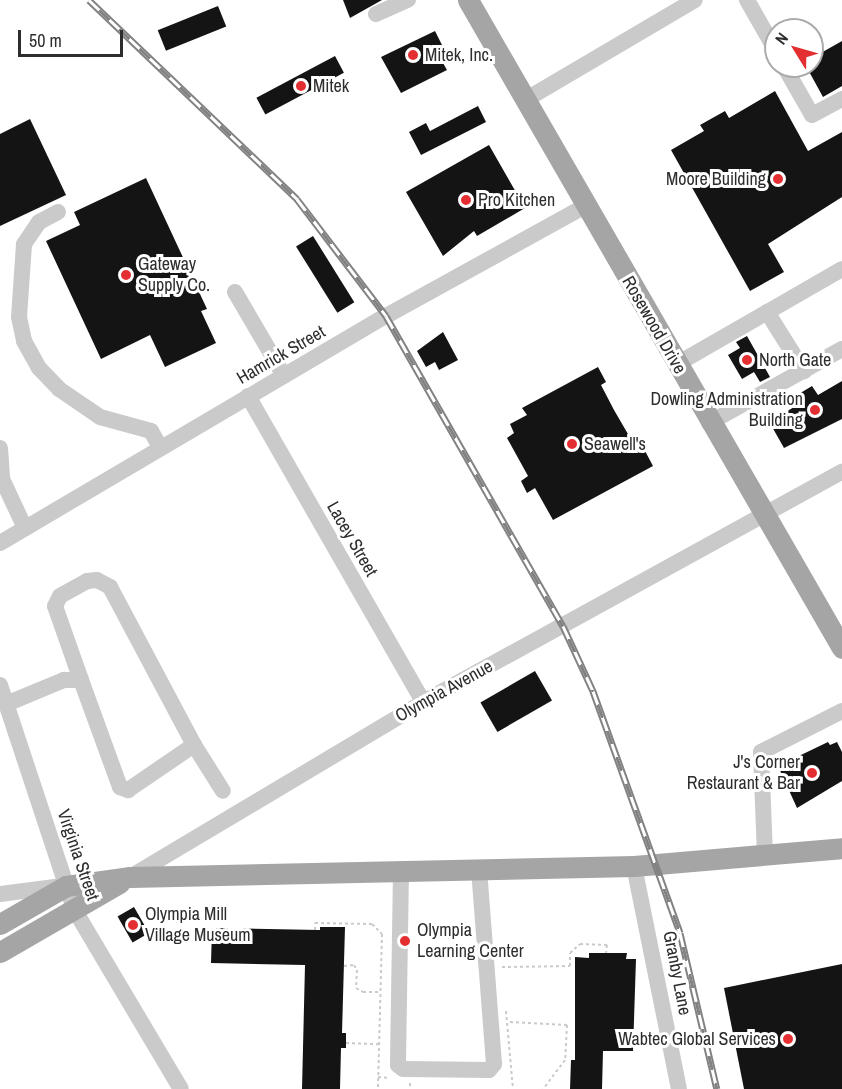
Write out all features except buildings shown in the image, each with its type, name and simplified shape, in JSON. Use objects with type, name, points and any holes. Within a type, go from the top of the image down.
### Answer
[{"type":"main road","name":"Rosewood Drive","points":[[468,0],[709,423],[842,648]]},
{"type":"main road","points":[[130,877],[634,866],[842,848]]},
{"type":"main road","name":"Olympia Avenue","points":[[0,924],[66,886],[130,877]]},
{"type":"main road","name":"Olympia Avenue","points":[[0,952],[130,877]]},
{"type":"street","points":[[376,14],[408,0]]},
{"type":"street","points":[[525,100],[694,0]]},
{"type":"street","points":[[747,0],[764,30]]},
{"type":"street","points":[[791,78],[812,115],[842,99]]},
{"type":"street","name":"Hamrick Street","points":[[0,543],[248,396],[585,206]]},
{"type":"street","points":[[58,212],[39,222],[24,244],[19,317],[24,341],[39,368],[59,389],[100,417],[151,431],[160,447]]},
{"type":"street","points":[[677,364],[842,269]]},
{"type":"street","points":[[235,291],[284,376]]},
{"type":"street","points":[[767,312],[804,371]]},
{"type":"street","points":[[709,423],[842,349]]},
{"type":"street","name":"Lacey Street","points":[[248,396],[423,702]]},
{"type":"street","points":[[0,448],[2,478],[25,528]]},
{"type":"street","name":"Olympia Avenue","points":[[130,877],[423,702],[842,472]]},
{"type":"street","points":[[194,745],[128,790],[120,787],[55,606],[60,596],[87,580],[97,580],[110,587],[194,745],[223,791]]},
{"type":"street","points":[[6,704],[64,680],[81,680]]},
{"type":"street","name":"Virginia Street","points":[[0,685],[74,909],[181,1089]]},
{"type":"street","points":[[765,856],[761,752],[842,711]]},
{"type":"street","name":"Granby Lane","points":[[634,866],[679,1089]]},
{"type":"street","points":[[401,871],[399,1065],[403,1069],[492,1069],[479,869]]},
{"type":"street","points":[[0,894],[66,886]]},
{"type":"path","points":[[315,930],[315,923],[372,924],[382,934],[378,1089]]},
{"type":"path","points":[[499,978],[499,967],[570,966],[570,953],[580,944],[607,945],[606,953]]},
{"type":"path","points":[[344,966],[354,965],[357,970],[356,988],[363,992],[380,992]]},
{"type":"path","points":[[490,1012],[509,1011],[513,1089]]},
{"type":"path","points":[[510,1023],[567,1025],[565,1060],[543,1089]]},
{"type":"path","points":[[346,1042],[379,1044]]},
{"type":"path","points":[[378,1077],[396,1080]]},
{"type":"railway","points":[[89,0],[297,199],[386,316],[563,626],[593,691],[680,933],[717,1089]]},
{"type":"place","name":"Mitek, Inc.","points":[[413,55]]},
{"type":"place","name":"Mitek","points":[[301,86]]},
{"type":"place","name":"Moore Building","points":[[778,179]]},
{"type":"place","name":"Pro Kitchen","points":[[466,200]]},
{"type":"place","name":"Gateway Supply Co.","points":[[126,275]]},
{"type":"place","name":"North Gate","points":[[747,360]]},
{"type":"place","name":"Dowling Administration Building","points":[[815,410]]},
{"type":"place","name":"Seawell's","points":[[572,444]]},
{"type":"place","name":"J's Corner Restaurant & Bar","points":[[812,773]]},
{"type":"place","name":"Olympia Mill Village Museum","points":[[133,925]]},
{"type":"place","name":"Olympia Learning Center","points":[[405,941]]},
{"type":"place","name":"Wabtec Global Services","points":[[788,1039]]}]
